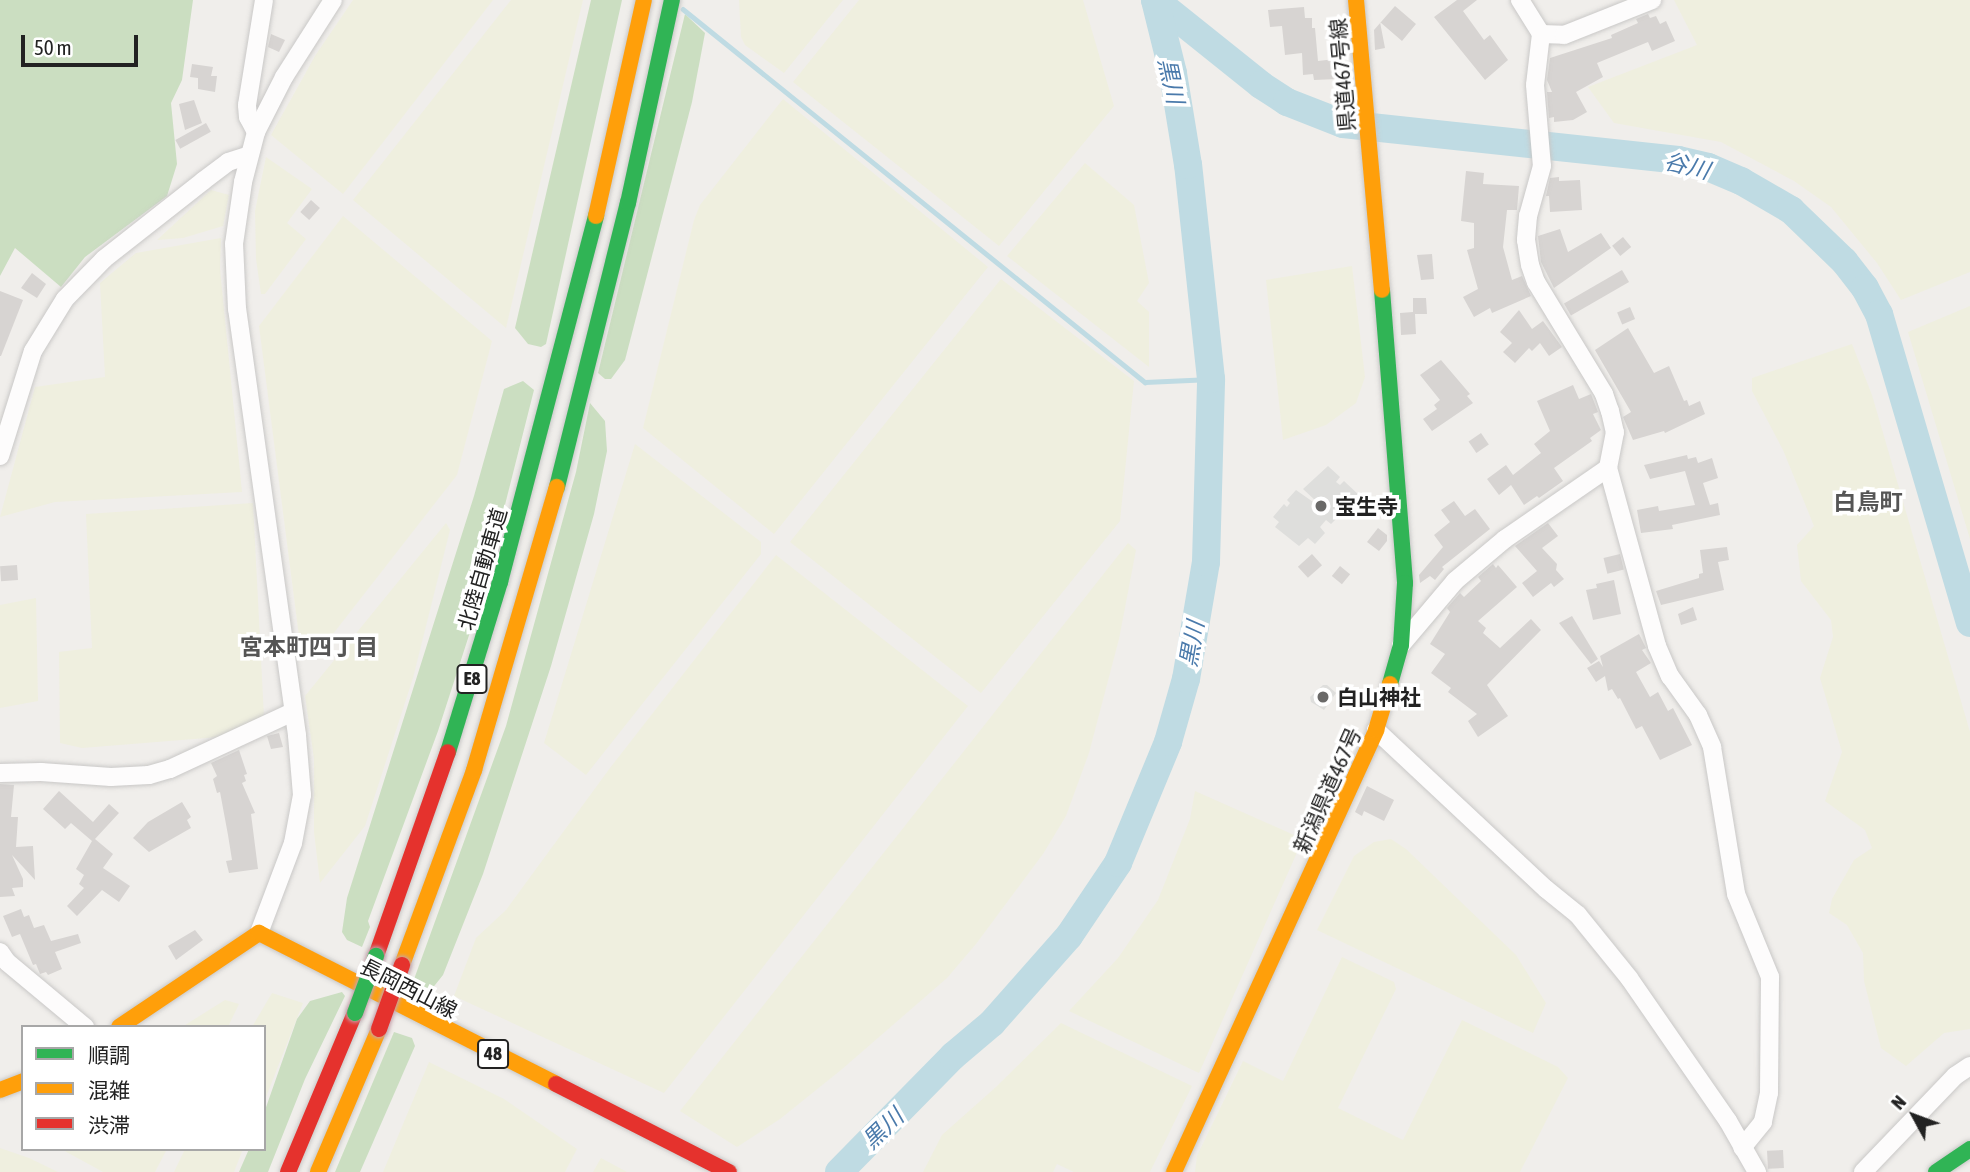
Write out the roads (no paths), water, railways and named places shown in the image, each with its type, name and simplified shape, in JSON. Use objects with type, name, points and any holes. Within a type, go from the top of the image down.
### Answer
[{"type":"main road","name":"北陸自動車道","points":[[288,1172],[355,1013],[475,668],[589,250],[645,0]]},
{"type":"main road","name":"E8","points":[[318,1172],[379,1029],[474,770],[555,495],[673,0]]},
{"type":"main road","name":"県道467号線","points":[[1356,0],[1370,146]]},
{"type":"main road","name":"新潟県道467号","points":[[1174,1172],[1328,841],[1376,730],[1401,645],[1405,583],[1370,146]]},
{"type":"main road","points":[[122,1025],[259,933]]},
{"type":"main road","name":"長岡西山線","points":[[259,933],[729,1172]]},
{"type":"main road","points":[[0,1090],[21,1082]]},
{"type":"main road","points":[[1936,1172],[1970,1149]]},
{"type":"street","points":[[256,132],[248,117],[247,105],[264,0]]},
{"type":"street","points":[[259,933],[293,842],[302,795],[234,272],[236,217],[248,155],[256,132],[284,77],[333,0]]},
{"type":"street","points":[[1520,0],[1541,34],[1535,85],[1542,166],[1528,216],[1526,240],[1530,265],[1536,282],[1604,394],[1615,432],[1608,468],[1657,646],[1670,676],[1698,715],[1712,747],[1736,894],[1770,977],[1769,1093],[1763,1122],[1742,1148]]},
{"type":"street","points":[[1541,34],[1564,35],[1652,0]]},
{"type":"street","points":[[0,456],[33,351],[65,299],[104,260],[203,181],[228,162],[248,155]]},
{"type":"street","points":[[1401,645],[1455,581],[1504,539],[1608,468]]},
{"type":"street","points":[[0,773],[41,772],[111,777],[149,775],[170,769],[293,712]]},
{"type":"street","points":[[1376,730],[1546,889],[1578,915],[1629,978],[1728,1121],[1757,1172]]},
{"type":"street","points":[[2,963],[82,1025]]},
{"type":"street","points":[[1863,1172],[1955,1076],[1970,1066]]},
{"type":"waterway","name":"谷川","points":[[1155,0],[1261,85],[1287,102],[1343,124],[1678,160],[1708,167],[1741,181],[1791,210],[1844,261],[1865,288],[1879,314],[1970,623]]},
{"type":"waterway","name":"黒川","points":[[839,1172],[953,1056],[992,1023],[1069,936],[1118,863],[1168,742],[1186,679],[1206,562],[1211,379],[1188,165],[1173,73],[1155,0]]},
{"type":"waterway","points":[[683,9],[1145,382],[1211,379]]},
{"type":"place","name":"宝生寺","points":[[1321,506]]},
{"type":"place","name":"白山神社","points":[[1323,697]]},
{"type":"district","name":"白鳥町","points":[[1868,502]]},
{"type":"district","name":"宮本町四丁目","points":[[309,647]]}]
